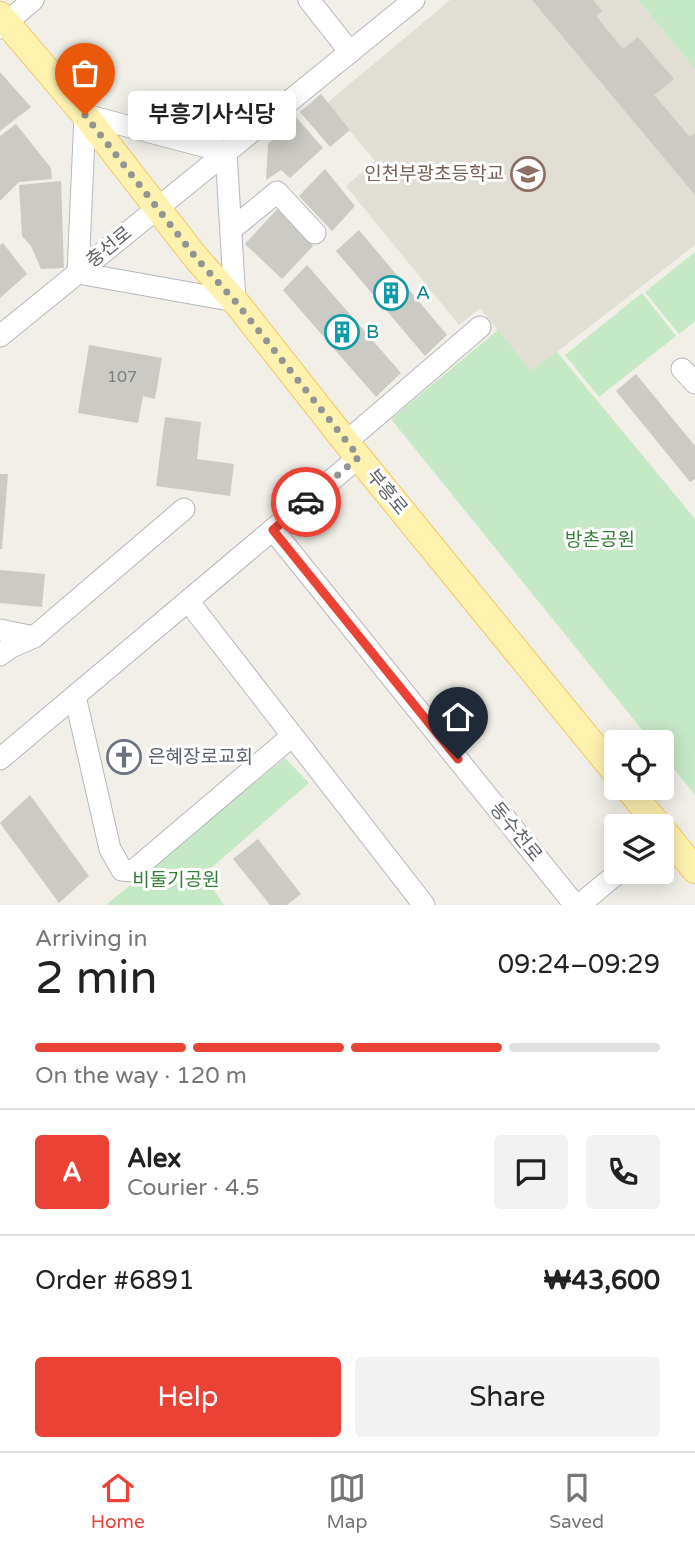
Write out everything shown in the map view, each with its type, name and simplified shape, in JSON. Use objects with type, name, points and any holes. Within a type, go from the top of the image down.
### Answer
[{"type":"main road","name":"부흥로","points":[[2,22],[85,115],[197,259],[235,301],[604,758]]},
{"type":"main road","points":[[637,800],[649,814]]},
{"type":"main road","points":[[674,845],[695,870]]},
{"type":"street","points":[[2,22],[33,0]]},
{"type":"street","points":[[309,0],[349,52]]},
{"type":"street","name":"충선로","points":[[0,337],[414,0]]},
{"type":"street","points":[[85,115],[226,152],[235,301],[78,272],[85,115]]},
{"type":"street","points":[[232,229],[277,192],[315,233]]},
{"type":"street","points":[[0,759],[273,530],[480,327]]},
{"type":"street","points":[[0,655],[34,637],[184,509]]},
{"type":"street","name":"동수천로","points":[[273,530],[577,905]]},
{"type":"street","points":[[188,601],[424,905]]},
{"type":"street","points":[[0,631],[34,637]]},
{"type":"street","points":[[75,696],[110,849],[122,870],[132,871],[292,736]]},
{"type":"street","points":[[577,905],[604,884]]},
{"type":"shaded area","name":"인천부광초등학교","points":[[450,0],[638,0],[695,69],[695,245],[531,372],[480,308],[459,325],[346,186],[375,161],[327,103]]},
{"type":"green space","points":[[638,0],[695,0],[695,69]]},
{"type":"green space","points":[[695,252],[695,321],[679,334],[645,292]]},
{"type":"green space","points":[[642,293],[676,336],[599,397],[565,355]]},
{"type":"green space","name":"방촌공원","points":[[498,330],[531,371],[557,352],[695,519],[695,795],[674,769],[674,730],[642,730],[391,419]]},
{"type":"green space","name":"비둘기공원","points":[[285,758],[309,783],[203,875],[224,905],[106,905]]},
{"type":"building","points":[[532,0],[593,0],[602,11],[596,16],[623,49],[638,37],[674,79],[654,95],[690,137],[695,133],[695,195]]},
{"type":"building","points":[[0,72],[31,107],[0,131]]},
{"type":"building","points":[[321,94],[350,130],[330,147],[300,112]]},
{"type":"building","points":[[296,117],[323,148],[290,178],[281,170],[266,180],[268,144]]},
{"type":"building","points":[[16,124],[51,168],[52,179],[19,182],[0,201],[0,136]]},
{"type":"building","points":[[325,169],[355,206],[332,231],[299,196]]},
{"type":"building","points":[[61,181],[64,268],[41,269],[31,246],[22,236],[19,185]]},
{"type":"building","points":[[282,204],[313,246],[282,279],[245,244]]},
{"type":"building","name":"A","points":[[359,230],[447,335],[425,356],[336,251]]},
{"type":"building","points":[[3,243],[27,274],[0,298],[0,245]]},
{"type":"building","name":"B","points":[[307,265],[401,373],[376,397],[283,290]]},
{"type":"building","points":[[89,345],[162,358],[155,399],[143,396],[138,423],[78,413]]},
{"type":"building","points":[[636,374],[695,446],[695,479],[690,482],[616,391]]},
{"type":"building","points":[[165,417],[201,422],[197,459],[234,464],[230,496],[156,486]]},
{"type":"building","points":[[0,474],[8,474],[2,549],[0,549]]},
{"type":"building","points":[[0,570],[45,574],[42,607],[0,603]]},
{"type":"building","points":[[30,795],[89,876],[59,903],[0,823]]},
{"type":"building","points":[[258,839],[301,894],[287,905],[270,905],[233,859]]},
{"type":"way so far","points":[[85,115],[197,259],[235,301],[359,457],[306,502]]},
{"type":"place","name":"부흥기사식당","points":[[85,115]]},
{"type":"place","name":"인천부광초등학교","points":[[528,174]]},
{"type":"place","name":"A","points":[[391,293]]},
{"type":"place","name":"B","points":[[342,332]]},
{"type":"place","name":"은혜장로교회","points":[[124,757]]},
{"type":"route","points":[[306,502],[273,530],[458,759]]}]
